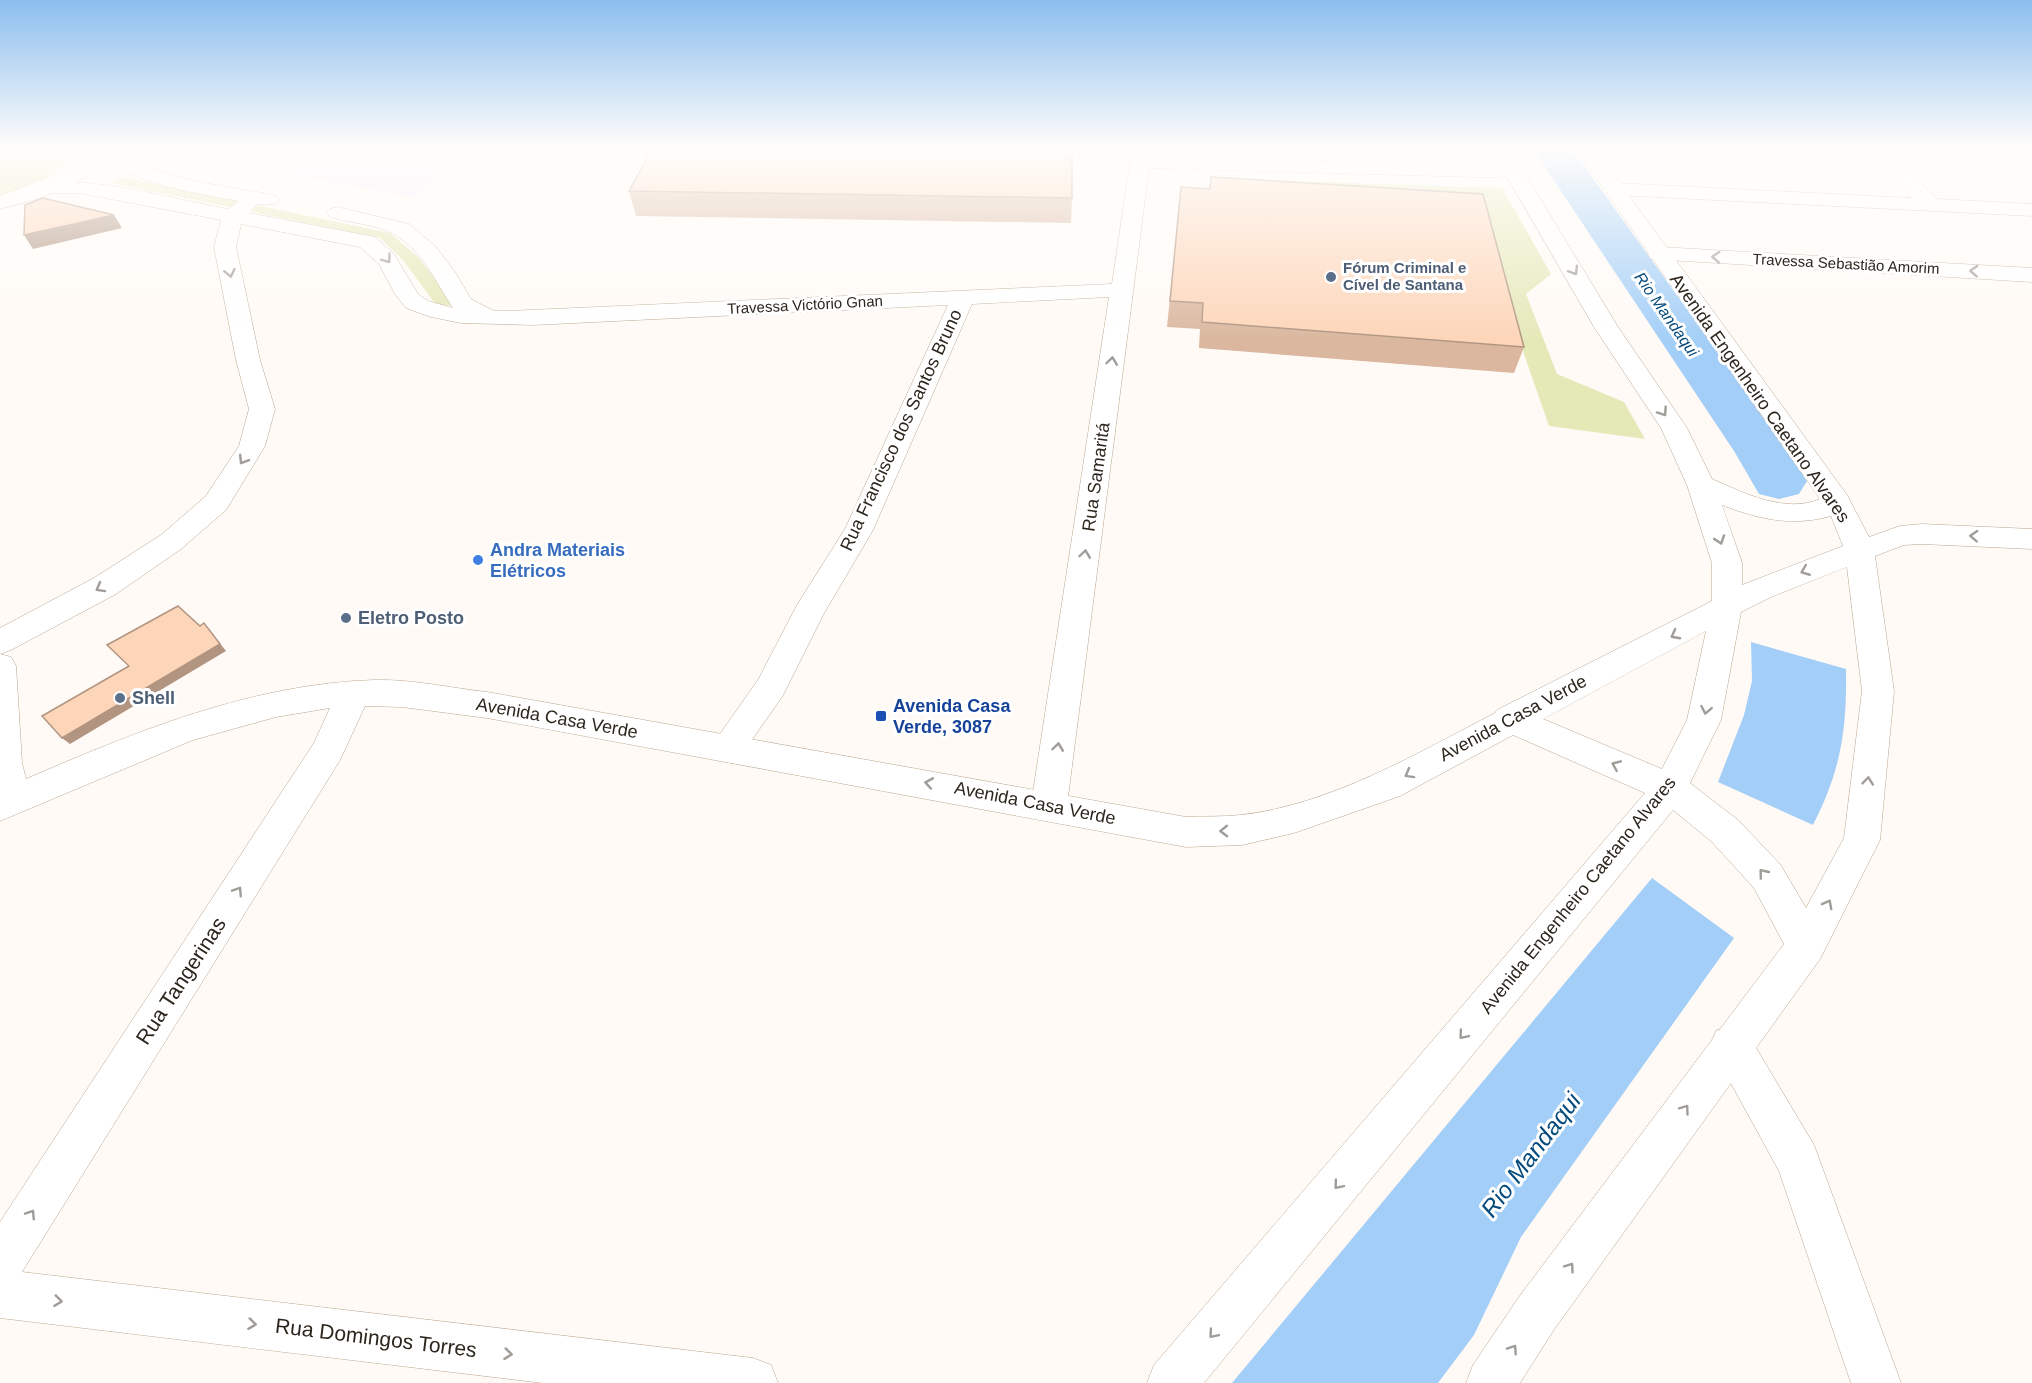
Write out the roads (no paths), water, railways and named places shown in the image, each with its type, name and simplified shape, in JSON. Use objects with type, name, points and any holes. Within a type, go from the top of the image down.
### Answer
[{"type":"main road","name":"Travessa Victório Gnan","points":[[220,214],[367,242],[380,250],[393,267],[408,298],[417,305],[430,310],[488,317],[698,312],[964,296],[1122,290]]},
{"type":"main road","points":[[0,642],[105,586],[171,542],[216,503],[252,446],[262,409],[248,360],[225,247],[233,216],[236,214]]},
{"type":"main road","points":[[337,214],[401,229],[428,252],[444,272],[462,304],[488,317]]},
{"type":"main road","name":"Rua Samaritá","points":[[1049,805],[1133,214]]},
{"type":"main road","name":"Avenida Engenheiro Caetano Alvares","points":[[1172,1383],[1670,788],[1704,720],[1727,608],[1727,563],[1701,485],[1674,428],[1606,327],[1538,214]]},
{"type":"main road","name":"Avenida Engenheiro Caetano Alvares","points":[[1491,1383],[1536,1314],[1731,1045],[1806,946],[1862,840],[1878,691],[1860,552],[1837,502],[1632,214]]},
{"type":"main road","name":"Travessa Sebastião Amorim","points":[[1659,254],[2032,274]]},
{"type":"main road","name":"Rua Francisco dos Santos Bruno","points":[[727,748],[770,688],[808,613],[859,530],[964,296]]},
{"type":"main road","points":[[1701,485],[1736,502],[1771,510],[1814,511],[1837,502]]},
{"type":"main road","name":"Avenida Casa Verde","points":[[7,803],[138,746],[233,713],[291,699],[376,693],[487,705],[1186,831],[1242,830],[1294,818],[1387,786],[1509,719],[1760,589],[1900,536],[1922,534],[2032,539]]},
{"type":"main road","points":[[0,666],[7,803]]},
{"type":"main road","name":"Rua Tangerinas","points":[[0,1264],[328,750],[354,693]]},
{"type":"main road","points":[[1509,719],[1670,788],[1725,831],[1767,876],[1806,946]]},
{"type":"main road","points":[[1731,1045],[1798,1161],[1876,1383]]},
{"type":"main road","name":"Rua Domingos Torres","points":[[0,1294],[753,1383]]},
{"type":"water","points":[[1751,642],[1846,669],[1843,731],[1836,768],[1813,825],[1718,782],[1744,715],[1752,681]]},
{"type":"water","points":[[1652,878],[1734,938],[1521,1237],[1474,1335],[1438,1383],[1232,1383]]},
{"type":"waterway","name":"Rio Mandaqui","points":[[1597,214],[1761,450],[1779,481]]},
{"type":"place","name":"Fórum Criminal e Cível de Santana","points":[[1331,277]]},
{"type":"place","name":"Andra Materiais Elétricos","points":[[478,560]]},
{"type":"place","name":"Eletro Posto","points":[[346,618]]},
{"type":"place","name":"Shell","points":[[120,698]]},
{"type":"place","name":"Avenida Casa Verde, 3087","points":[[881,716]]}]
